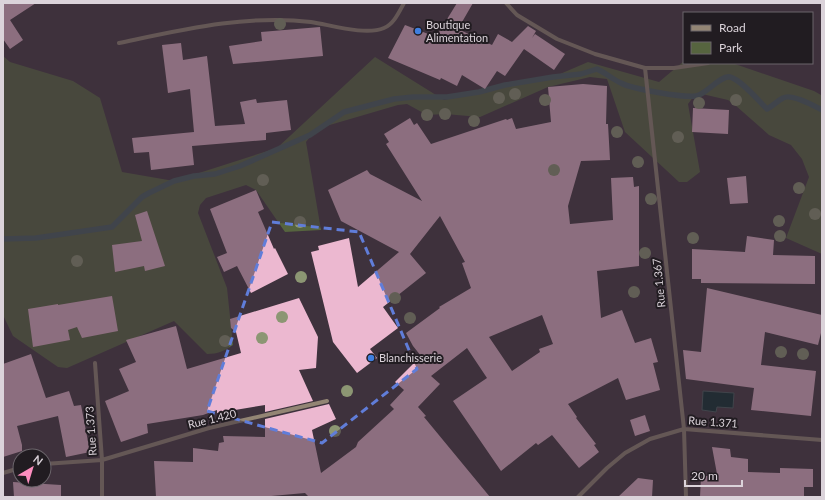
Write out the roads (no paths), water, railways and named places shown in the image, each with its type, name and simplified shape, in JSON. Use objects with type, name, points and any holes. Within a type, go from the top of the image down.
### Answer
[{"type":"street","points":[[119,43],[182,30],[227,23],[268,19],[311,22],[362,31],[383,28],[396,19],[404,3]]},
{"type":"street","points":[[506,3],[517,16],[557,40],[595,54],[646,68],[674,68],[708,64]]},
{"type":"street","name":"Rue 1.367","points":[[646,68],[684,429],[686,497]]},
{"type":"street","name":"Rue 1.373","points":[[95,363],[102,460],[102,497]]},
{"type":"street","name":"Rue 1.420","points":[[52,463],[102,460],[209,428],[326,401]]},
{"type":"street","name":"Rue 1.371","points":[[578,497],[607,468],[626,453],[650,439],[684,429],[822,440]]},
{"type":"waterway","points":[[3,239],[36,238],[112,227],[142,197],[174,181],[194,176],[215,174],[240,166],[310,135],[344,112],[394,99],[413,97],[447,97],[479,92],[505,85],[581,74],[597,69],[618,81],[636,88],[681,96],[700,95],[722,79],[730,77],[744,86],[767,109],[781,99],[791,97],[822,110]]},
{"type":"place","name":"Boutique Alimentation","points":[[418,31]]},
{"type":"place","name":"Blanchisserie","points":[[371,358]]}]
